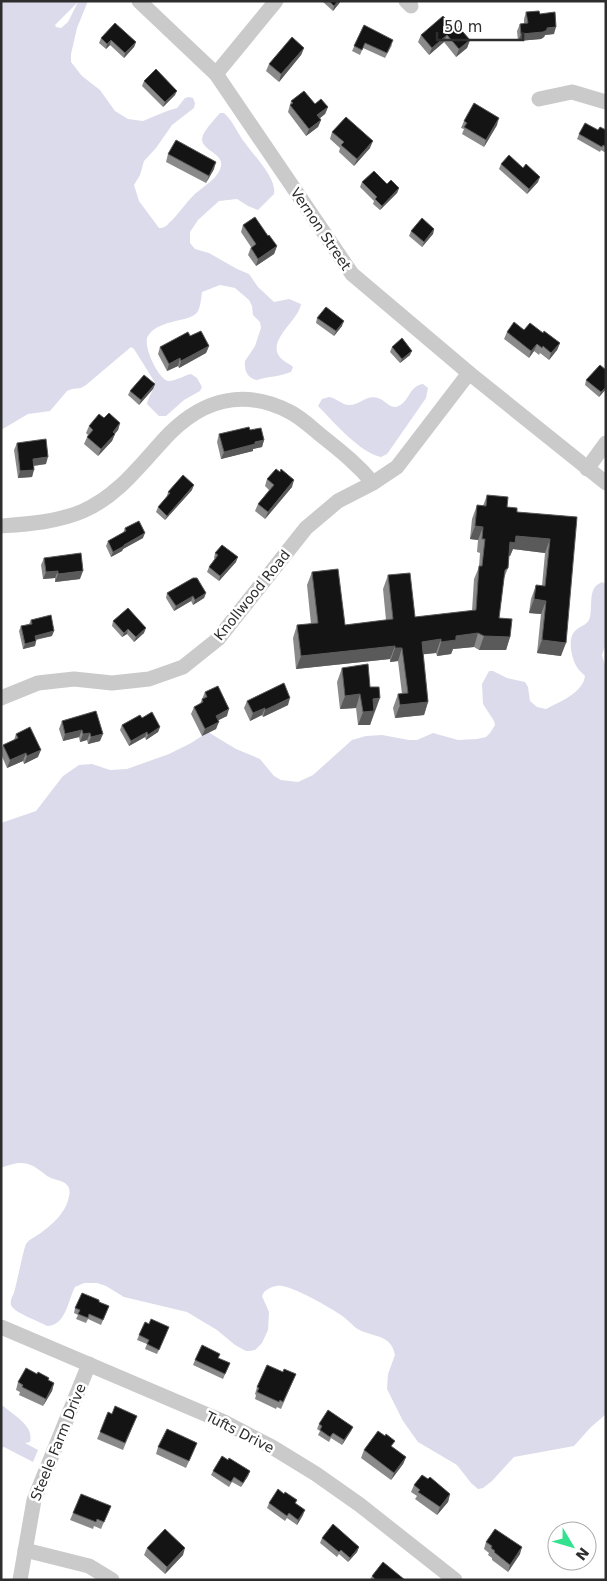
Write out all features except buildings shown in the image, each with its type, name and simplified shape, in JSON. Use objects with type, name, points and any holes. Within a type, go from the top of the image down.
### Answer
[{"type":"street","name":"Vernon Street","points":[[139,1],[216,74],[352,274],[468,373],[606,483]]},
{"type":"street","points":[[216,74],[276,1]]},
{"type":"street","points":[[540,99],[572,92],[606,102]]},
{"type":"street","name":"Knollwood Road","points":[[1,698],[38,683],[74,679],[112,683],[149,679],[183,667],[218,639],[306,528],[338,501],[373,483],[397,466],[468,373]]},
{"type":"street","points":[[1,526],[52,520],[83,511],[112,493],[140,468],[171,432],[199,410],[234,398],[265,401],[292,413],[357,464],[373,483]]},
{"type":"street","points":[[587,469],[606,443]]},
{"type":"street","name":"Tufts Drive","points":[[1,1327],[224,1422],[272,1447],[316,1474],[360,1505],[455,1580]]},
{"type":"street","name":"Steele Farm Drive","points":[[20,1580],[34,1500],[89,1364]]},
{"type":"street","points":[[25,1550],[89,1566],[112,1580]]},
{"type":"shaded area","points":[[1,1],[88,1],[77,28],[71,62],[82,76],[100,90],[115,111],[128,119],[143,121],[177,108],[185,98],[193,98],[195,103],[194,108],[172,125],[144,161],[140,175],[134,185],[139,201],[159,228],[167,225],[219,171],[221,161],[219,157],[207,148],[202,140],[209,126],[220,113],[224,113],[230,120],[269,174],[274,194],[258,210],[237,199],[219,201],[198,220],[190,232],[190,243],[195,249],[209,253],[249,274],[258,287],[274,302],[289,299],[301,304],[299,311],[279,339],[277,346],[278,353],[284,361],[293,367],[291,372],[287,374],[257,380],[249,375],[245,367],[245,361],[255,346],[261,328],[260,322],[253,315],[249,300],[235,288],[220,285],[202,292],[199,309],[195,315],[160,326],[148,336],[147,347],[152,362],[165,379],[171,381],[191,374],[197,378],[202,387],[200,391],[184,400],[166,416],[159,416],[147,404],[154,387],[154,381],[131,347],[86,385],[67,391],[50,411],[28,414],[1,430]],"holes":[[[78,2],[68,22],[61,28],[55,25]]]},
{"type":"shaded area","points":[[423,384],[428,388],[426,398],[387,454],[381,457],[356,443],[318,406],[322,399],[329,397],[352,405],[374,397],[396,407],[404,402],[414,388]]},
{"type":"shaded area","points":[[603,582],[606,586],[606,643],[602,655],[606,669],[606,1414],[574,1446],[514,1457],[492,1481],[483,1488],[478,1489],[457,1465],[418,1442],[403,1421],[387,1389],[388,1374],[395,1355],[389,1343],[385,1339],[356,1328],[336,1312],[288,1287],[272,1287],[264,1292],[262,1296],[269,1312],[268,1330],[262,1343],[255,1350],[250,1351],[235,1345],[217,1330],[187,1312],[124,1297],[97,1283],[84,1283],[75,1287],[66,1311],[58,1322],[53,1325],[47,1326],[13,1308],[11,1300],[26,1244],[59,1217],[68,1202],[70,1192],[65,1183],[49,1177],[35,1167],[25,1163],[1,1168],[1,823],[36,811],[63,776],[79,765],[92,764],[110,770],[127,769],[169,754],[208,732],[236,749],[260,759],[274,776],[281,780],[298,782],[313,775],[352,740],[366,736],[382,735],[409,740],[417,740],[433,733],[458,740],[486,737],[495,725],[483,704],[482,684],[489,671],[525,682],[528,687],[530,701],[537,707],[546,709],[570,696],[580,687],[585,676],[574,662],[571,638],[576,630],[589,620],[593,592],[598,584]]},
{"type":"shaded area","points":[[1,1404],[21,1420],[29,1430],[30,1442],[25,1443],[38,1450],[33,1462],[4,1447],[1,1448]]}]
